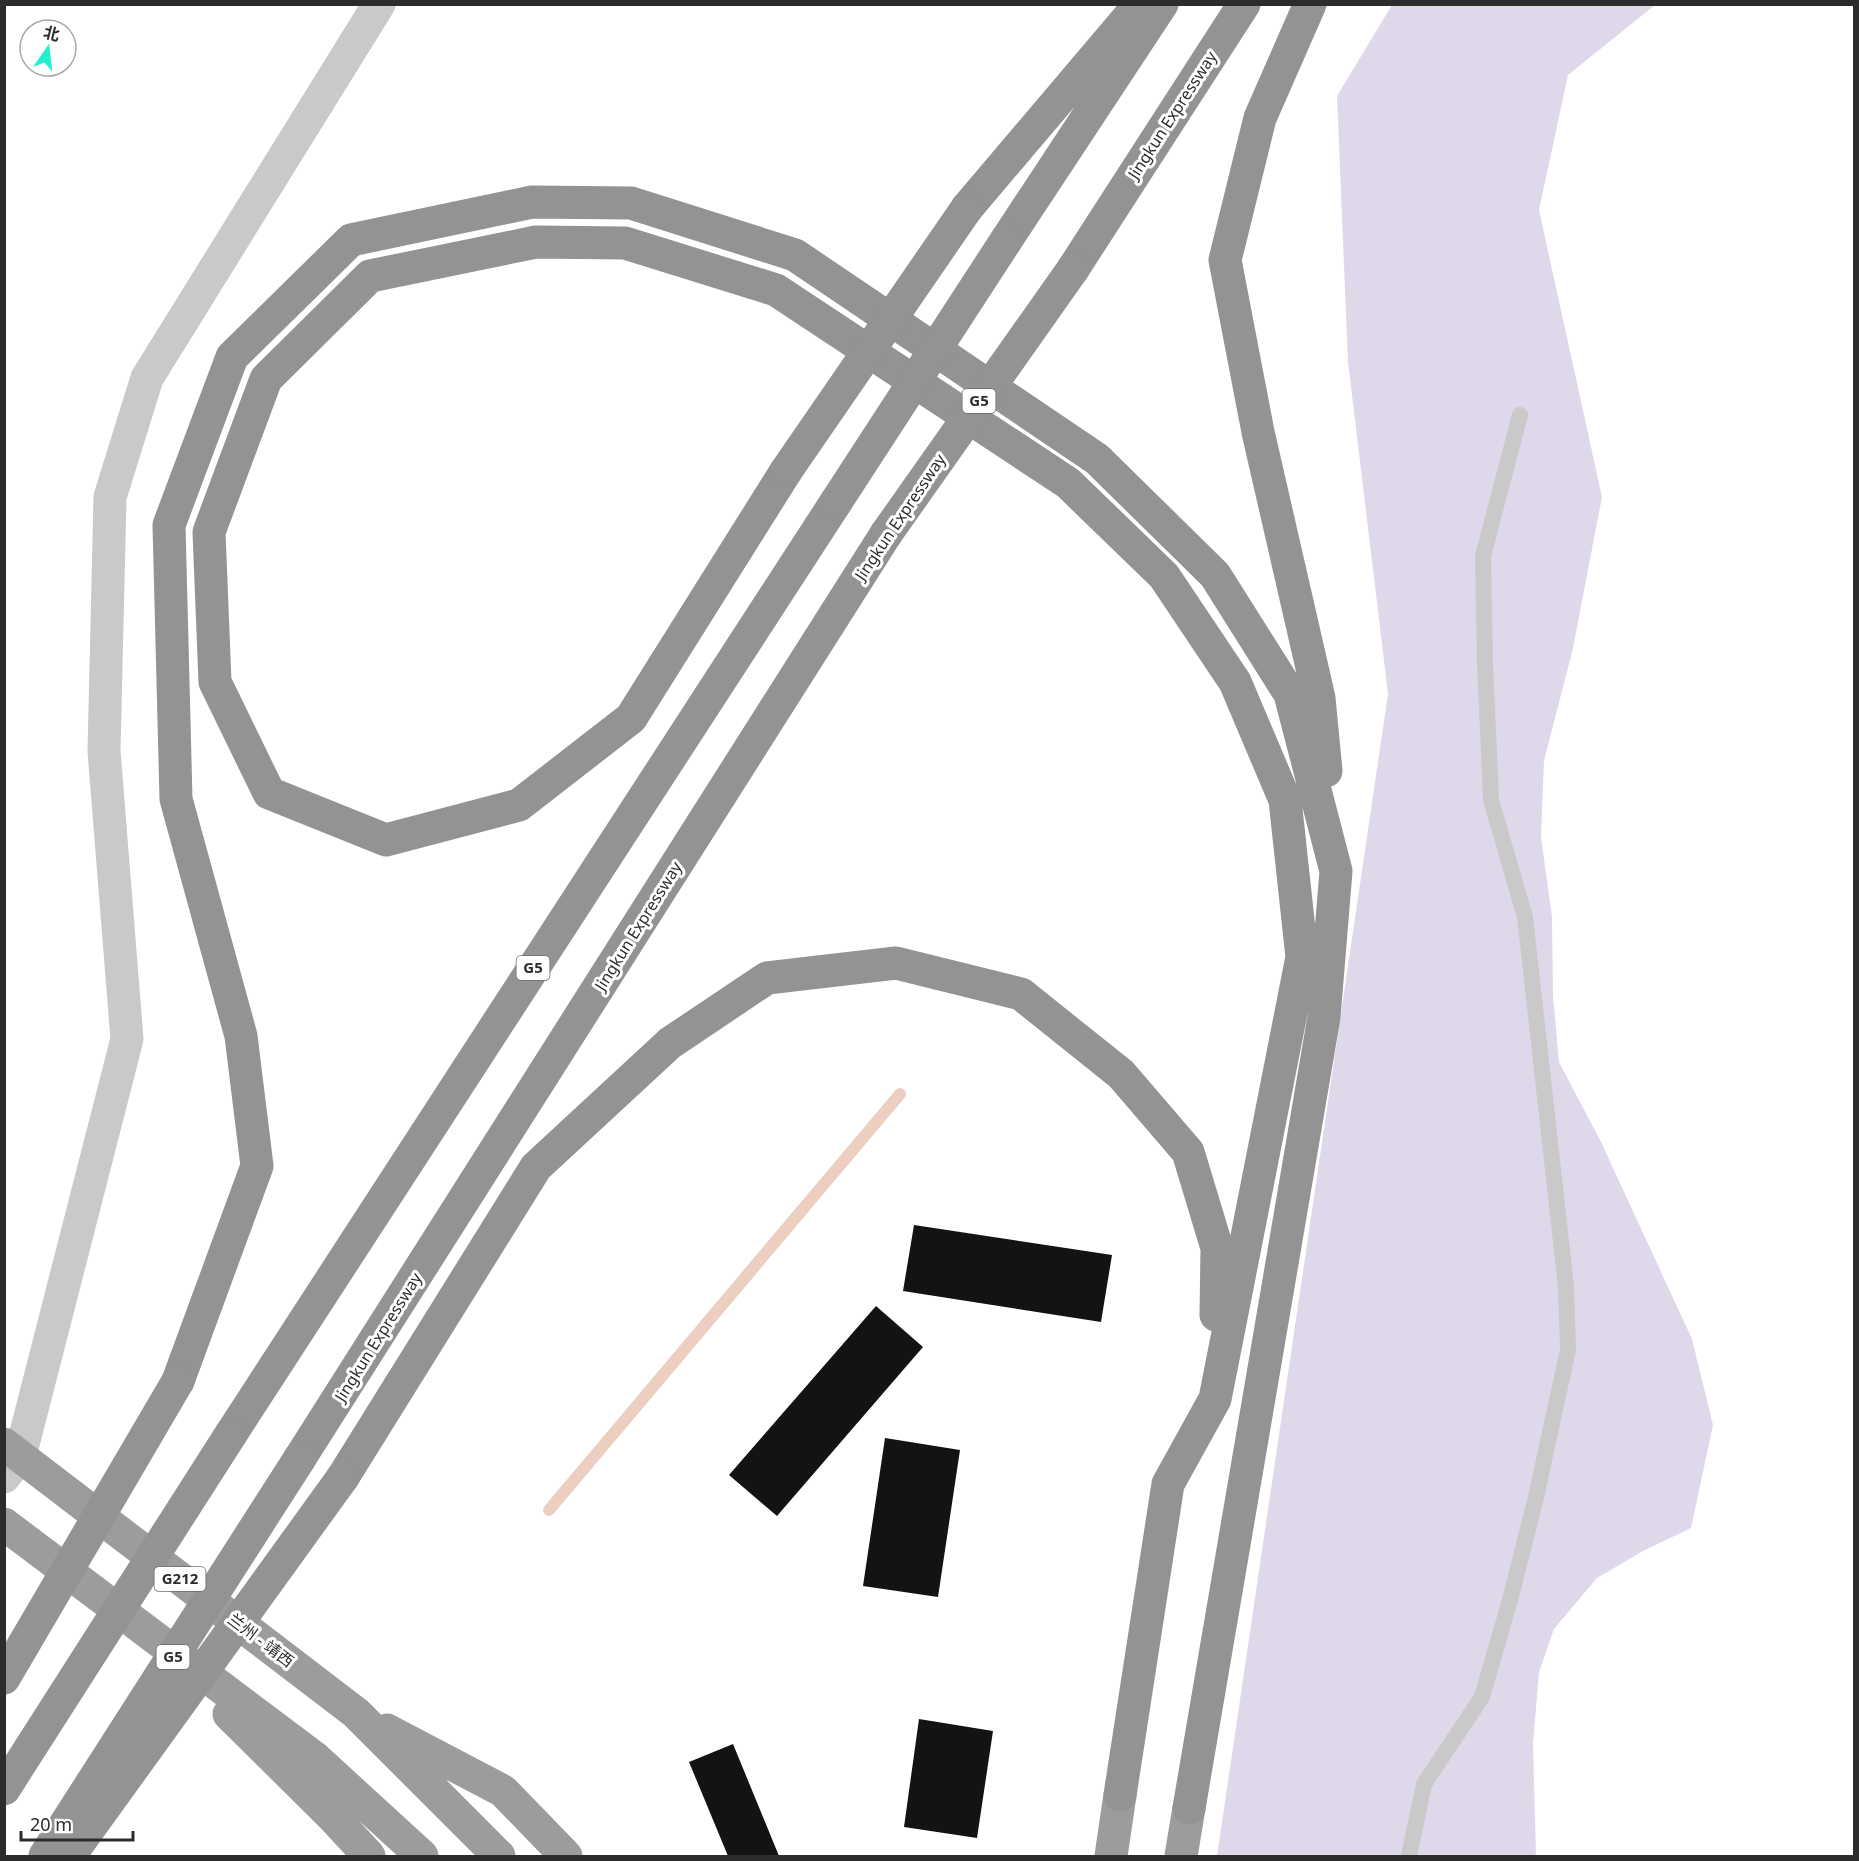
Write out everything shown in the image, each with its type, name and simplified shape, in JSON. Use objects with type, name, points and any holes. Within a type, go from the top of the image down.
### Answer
[{"type":"highway","points":[[1111,1857],[1168,1484],[1215,1399],[1302,957],[1285,800],[1234,682],[1164,576],[1068,483],[776,290],[625,243],[536,242],[370,276],[266,380],[209,532],[215,682],[269,794],[386,840],[519,805],[631,718],[786,471],[968,208],[1140,4]]},
{"type":"highway","name":"G5","points":[[4,1789],[231,1434],[1006,239],[1162,4]]},
{"type":"highway","name":"Jingkun Expressway","points":[[45,1857],[886,534],[1072,269],[1244,4]]},
{"type":"highway","points":[[1181,1857],[1324,1017],[1336,871],[1319,698],[1258,432],[1225,260],[1260,118],[1310,4]]},
{"type":"highway","points":[[4,1678],[178,1381],[258,1166],[241,1036],[176,800],[169,525],[232,357],[351,240],[532,202],[631,203],[795,255],[1096,459],[1215,575],[1290,694],[1336,871]]},
{"type":"highway","points":[[69,1857],[343,1477],[536,1167],[670,1043],[767,978],[896,963],[1021,994],[1121,1074],[1188,1152],[1217,1248],[1215,1399]]},
{"type":"highway","name":"兰州 - 靖西","points":[[10,1459],[356,1713],[499,1857]]},
{"type":"highway","points":[[4,1524],[315,1758],[422,1857]]},
{"type":"highway","points":[[142,1628],[334,1818],[369,1857]]},
{"type":"highway","points":[[356,1713],[503,1791],[566,1857]]},
{"type":"street","points":[[10,1459],[128,1039],[104,751],[110,496],[147,378],[379,4]]},
{"type":"lane","points":[[1408,1857],[1424,1785],[1482,1697],[1519,1566],[1568,1350],[1566,1287],[1525,917],[1491,800],[1483,556],[1521,415]]},
{"type":"shaded area","points":[[1392,5],[1655,5],[1568,75],[1539,210],[1602,497],[1573,648],[1544,761],[1541,837],[1552,917],[1553,995],[1559,1062],[1601,1142],[1692,1339],[1713,1425],[1691,1528],[1643,1551],[1597,1578],[1554,1629],[1539,1672],[1533,1744],[1536,1856],[1217,1856],[1388,694],[1348,362],[1337,96]]},
{"type":"building","points":[[914,1225],[1112,1255],[1101,1322],[903,1291]]},
{"type":"building","points":[[876,1306],[923,1347],[777,1516],[729,1475]]},
{"type":"building","points":[[885,1438],[960,1450],[938,1597],[863,1586]]},
{"type":"building","points":[[919,1719],[993,1731],[977,1838],[904,1827]]},
{"type":"building","points":[[733,1744],[779,1856],[728,1856],[689,1762]]},
{"type":"waterway","points":[[549,1510],[900,1094]]}]
